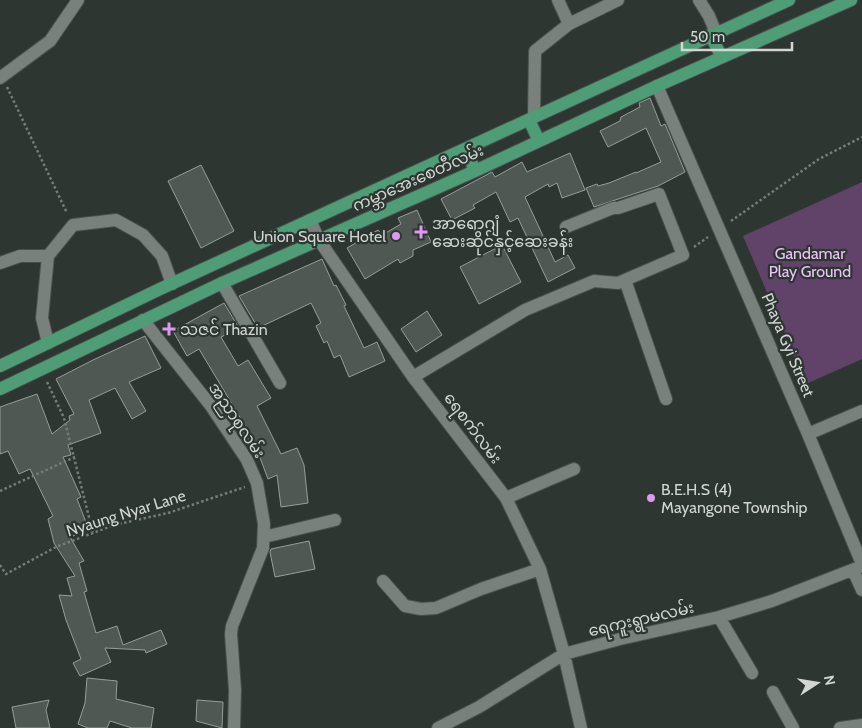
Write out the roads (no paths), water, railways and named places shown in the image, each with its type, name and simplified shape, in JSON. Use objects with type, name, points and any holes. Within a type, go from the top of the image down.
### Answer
[{"type":"main road","name":"ကမ္ဘာအေးစေတီလမ်း","points":[[0,366],[172,284],[789,0]]},
{"type":"main road","name":"ကမ္ဘာအေးစေတီလမ်း","points":[[0,388],[222,283],[475,171],[657,86],[851,0]]},
{"type":"main road","points":[[713,34],[722,57]]},
{"type":"main road","points":[[532,118],[539,141]]},
{"type":"main road","points":[[466,149],[475,171]]},
{"type":"street","points":[[1,77],[50,41],[78,0]]},
{"type":"street","points":[[558,0],[569,24]]},
{"type":"street","points":[[532,118],[535,51],[569,24],[618,0]]},
{"type":"street","points":[[699,0],[709,16],[713,34]]},
{"type":"street","name":"Phaya Gyi Street","points":[[657,86],[808,434],[859,567],[862,590]]},
{"type":"street","points":[[414,377],[525,310],[594,281],[618,283],[683,256],[658,194],[613,208],[566,227]]},
{"type":"street","points":[[48,343],[42,318],[48,256],[73,225],[116,220],[143,235],[162,256],[172,284]]},
{"type":"street","name":"ရေစက်လမ်း","points":[[310,220],[319,240],[414,377],[506,498],[540,569],[564,654],[581,728]]},
{"type":"street","points":[[0,263],[20,256],[48,256]]},
{"type":"street","points":[[624,280],[666,399]]},
{"type":"street","points":[[222,283],[280,384]]},
{"type":"street","name":"အညာစုလမ်း","points":[[143,320],[211,406],[247,460],[258,483],[264,524],[263,548],[232,626],[231,634],[235,690],[234,728]]},
{"type":"street","points":[[808,434],[862,411]]},
{"type":"street","points":[[506,498],[574,469]]},
{"type":"street","points":[[264,537],[335,520]]},
{"type":"street","name":"ရေကူးရွာမလမ်း","points":[[438,728],[479,707],[564,654],[620,639],[719,617],[772,601],[859,567]]},
{"type":"street","points":[[383,581],[405,606],[421,609],[436,608],[481,589],[540,569]]},
{"type":"street","points":[[719,617],[752,672]]},
{"type":"street","points":[[773,692],[793,728]]},
{"type":"street","points":[[840,728],[862,725]]},
{"type":"place","name":"အာရောဂျံ ဆေးဆိုင်နှင့်ဆေးခန်း","points":[[421,232]]},
{"type":"place","name":"Union Square Hotel","points":[[396,236]]},
{"type":"place","name":"သဇင် Thazin","points":[[169,329]]},
{"type":"place","name":"B.E.H.S (4) Mayangone Township","points":[[651,498]]},
{"type":"park label","name":"Gandamar Play Ground","points":[[810,262]]}]
